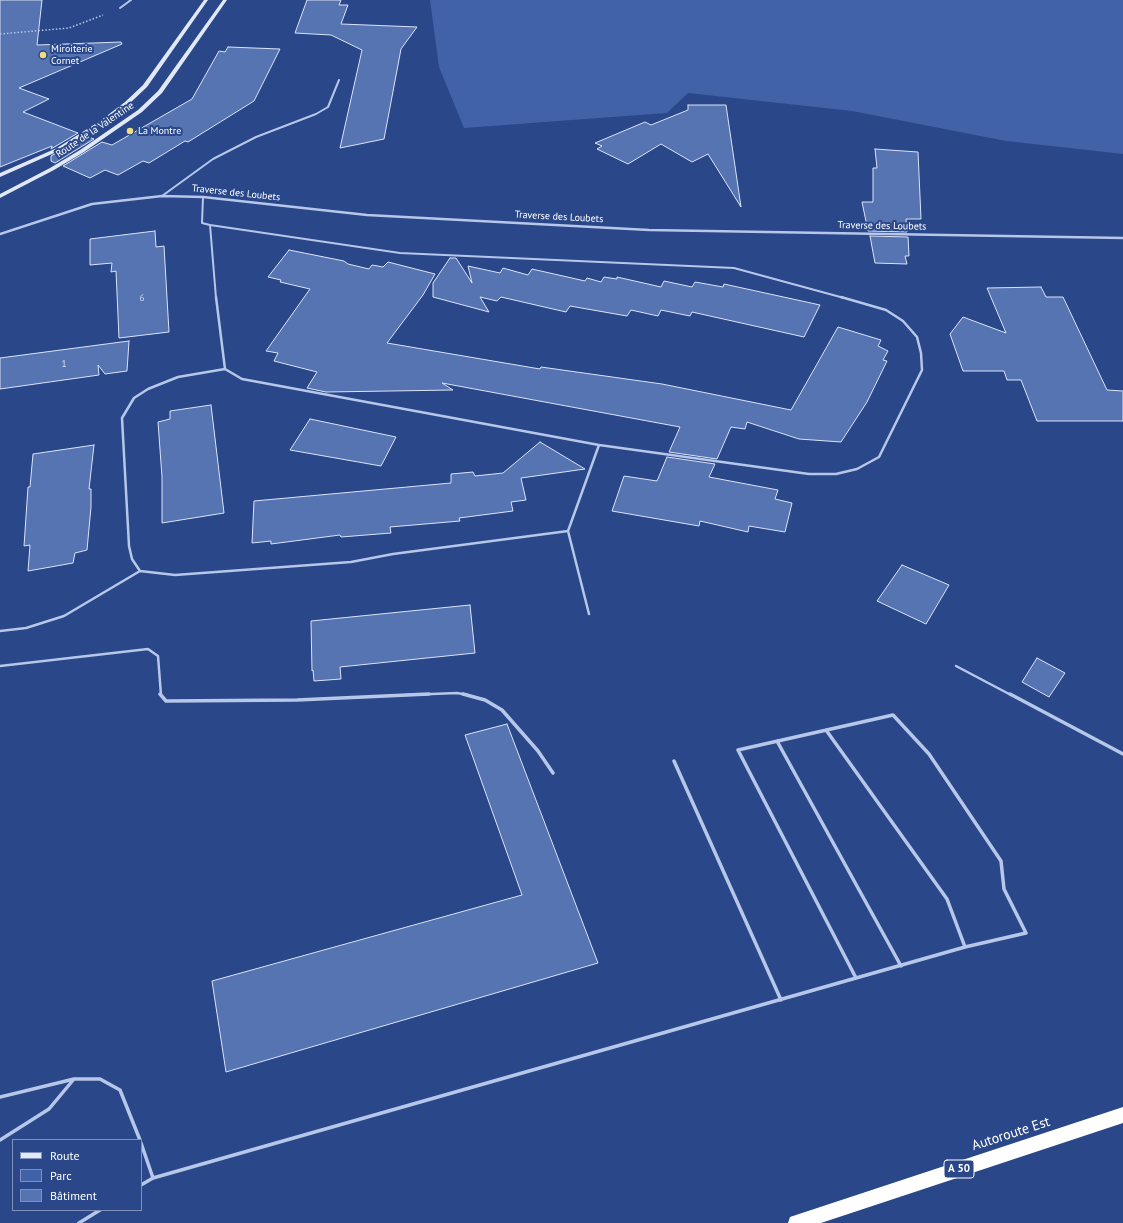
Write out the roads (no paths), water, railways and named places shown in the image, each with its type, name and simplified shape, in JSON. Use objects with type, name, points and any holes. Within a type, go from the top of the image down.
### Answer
[{"type":"highway","name":"Autoroute Est","points":[[796,1223],[1123,1115]]},
{"type":"main road","name":"Route de la Valentine","points":[[0,175],[59,148],[102,122],[127,103],[145,86],[206,0]]},
{"type":"main road","name":"Route de la Valentine","points":[[0,196],[52,169],[82,151],[140,110],[160,92],[224,0]]},
{"type":"street","name":"Traverse des Loubets","points":[[0,234],[92,204],[162,196],[203,197],[366,215],[649,230],[1123,238]]},
{"type":"lane","points":[[120,8],[131,0]]},
{"type":"lane","points":[[162,196],[213,159],[256,137],[316,114],[328,107],[338,80]]},
{"type":"lane","points":[[140,571],[132,559],[129,546],[122,418],[134,398],[148,388],[178,377],[225,369],[242,379],[599,445],[810,474],[836,474],[857,469],[879,457],[922,370],[921,353],[917,337],[903,321],[886,310],[734,268],[400,254],[202,223],[203,197]]},
{"type":"lane","points":[[210,225],[215,293],[225,369]]},
{"type":"lane","points":[[589,614],[568,531],[599,445]]},
{"type":"lane","points":[[0,631],[26,628],[64,616],[140,571],[175,575],[351,562],[394,554],[568,531]]},
{"type":"lane","points":[[0,666],[148,649],[158,656],[160,694],[166,701],[305,700],[457,693],[485,700],[502,710],[538,752],[553,773]]},
{"type":"lane","points":[[956,666],[1123,754]]},
{"type":"lane","points":[[142,1184],[153,1178],[856,978],[965,948],[1026,934],[1004,889],[1001,861],[929,754],[893,715],[738,750],[856,978]]},
{"type":"lane","points":[[826,730],[947,899],[965,948]]},
{"type":"lane","points":[[777,741],[901,966]]},
{"type":"lane","points":[[674,761],[781,1000]]},
{"type":"lane","points":[[0,1140],[49,1110],[74,1079]]},
{"type":"lane","points":[[0,1097],[74,1079],[100,1080],[120,1090],[140,1139]]},
{"type":"lane","points":[[142,1147],[153,1178]]},
{"type":"lane","points":[[79,1223],[98,1211]]},
{"type":"place","name":"Miroiterie Cornet","points":[[43,55]]},
{"type":"place","name":"La Montre","points":[[130,131]]}]
